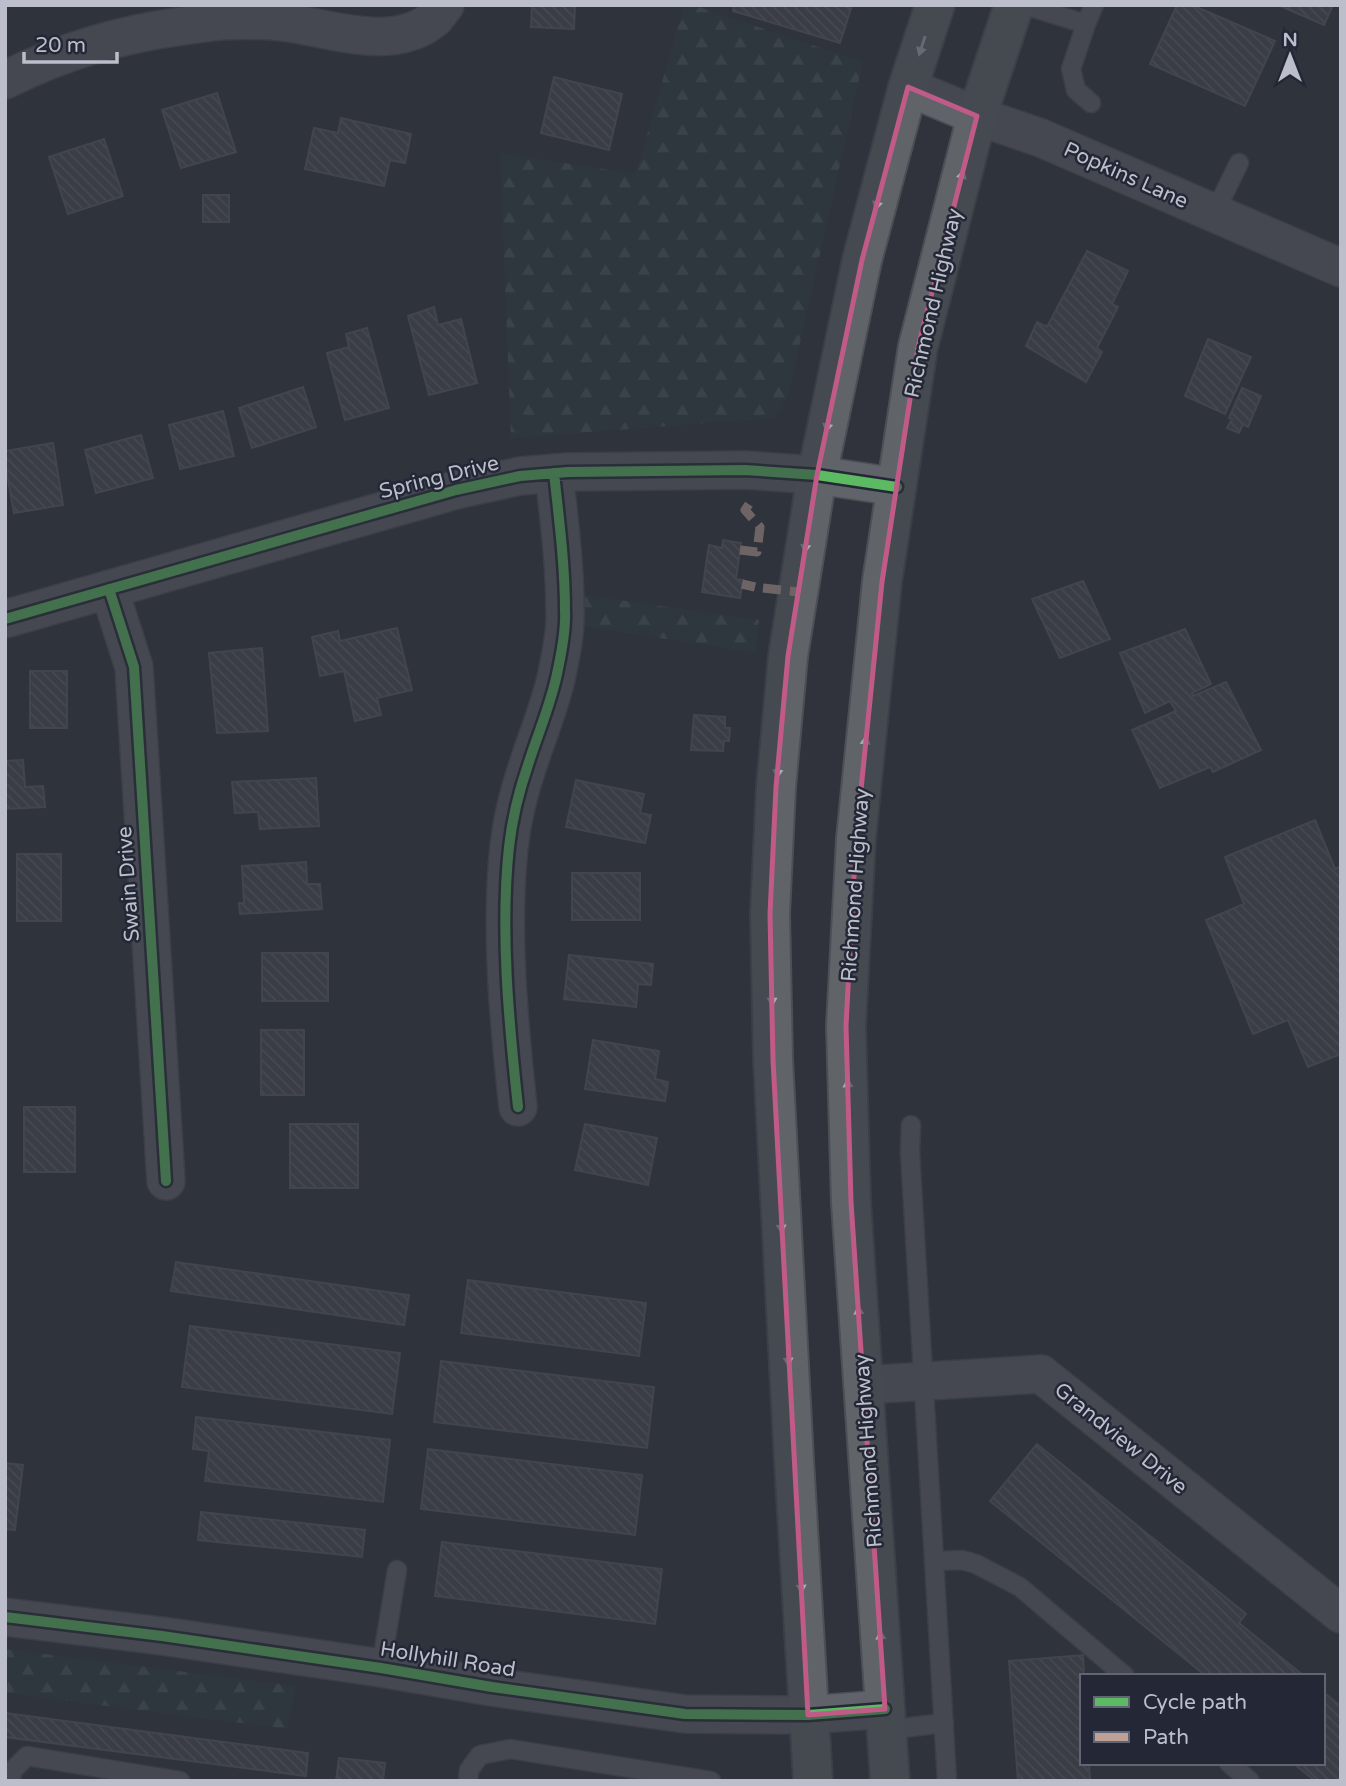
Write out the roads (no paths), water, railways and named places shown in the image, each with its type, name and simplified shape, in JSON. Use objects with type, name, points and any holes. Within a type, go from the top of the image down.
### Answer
[{"type":"highway","points":[[813,1781],[773,1060],[770,914],[776,787],[788,656],[817,475],[862,260],[908,87],[935,5]]},
{"type":"highway","name":"Richmond Highway","points":[[890,1781],[852,1202],[846,1026],[856,839],[882,582],[918,347],[977,116],[1014,5]]},
{"type":"street","points":[[5,80],[29,68],[96,44],[148,31],[220,21],[286,23],[358,36],[393,36],[413,31],[434,18],[445,5]]},
{"type":"street","name":"Popkins Lane","points":[[908,87],[977,116],[1041,138],[1341,268]]},
{"type":"street","name":"Spring Drive","points":[[5,619],[456,490],[520,476],[568,472],[745,470],[817,475],[897,487]]},
{"type":"street","points":[[518,1107],[508,980],[506,886],[509,846],[517,805],[558,669],[565,613],[554,473]]},
{"type":"street","name":"Swain Drive","points":[[109,589],[134,667],[166,1181]]},
{"type":"street","name":"Grandview Drive","points":[[863,1385],[1041,1374],[1341,1614]]},
{"type":"street","name":"Hollyhill Road","points":[[5,1617],[175,1637],[685,1714],[808,1715],[886,1720]]},
{"type":"lane","points":[[1024,5],[1086,24]]},
{"type":"lane","points":[[1091,103],[1076,90],[1071,69],[1094,5]]},
{"type":"lane","points":[[1214,214],[1239,163]]},
{"type":"lane","points":[[911,1125],[910,1152],[947,1781]]},
{"type":"lane","points":[[934,1561],[962,1560],[976,1564],[1020,1587],[1123,1674]]},
{"type":"lane","points":[[381,1668],[397,1570]]},
{"type":"lane","points":[[886,1720],[944,1723]]},
{"type":"lane","points":[[468,1781],[469,1770],[480,1755],[510,1749],[711,1781]]},
{"type":"lane","points":[[11,1781],[12,1771],[27,1756],[180,1781]]},
{"type":"lane","points":[[1231,1765],[1250,1781]]}]
